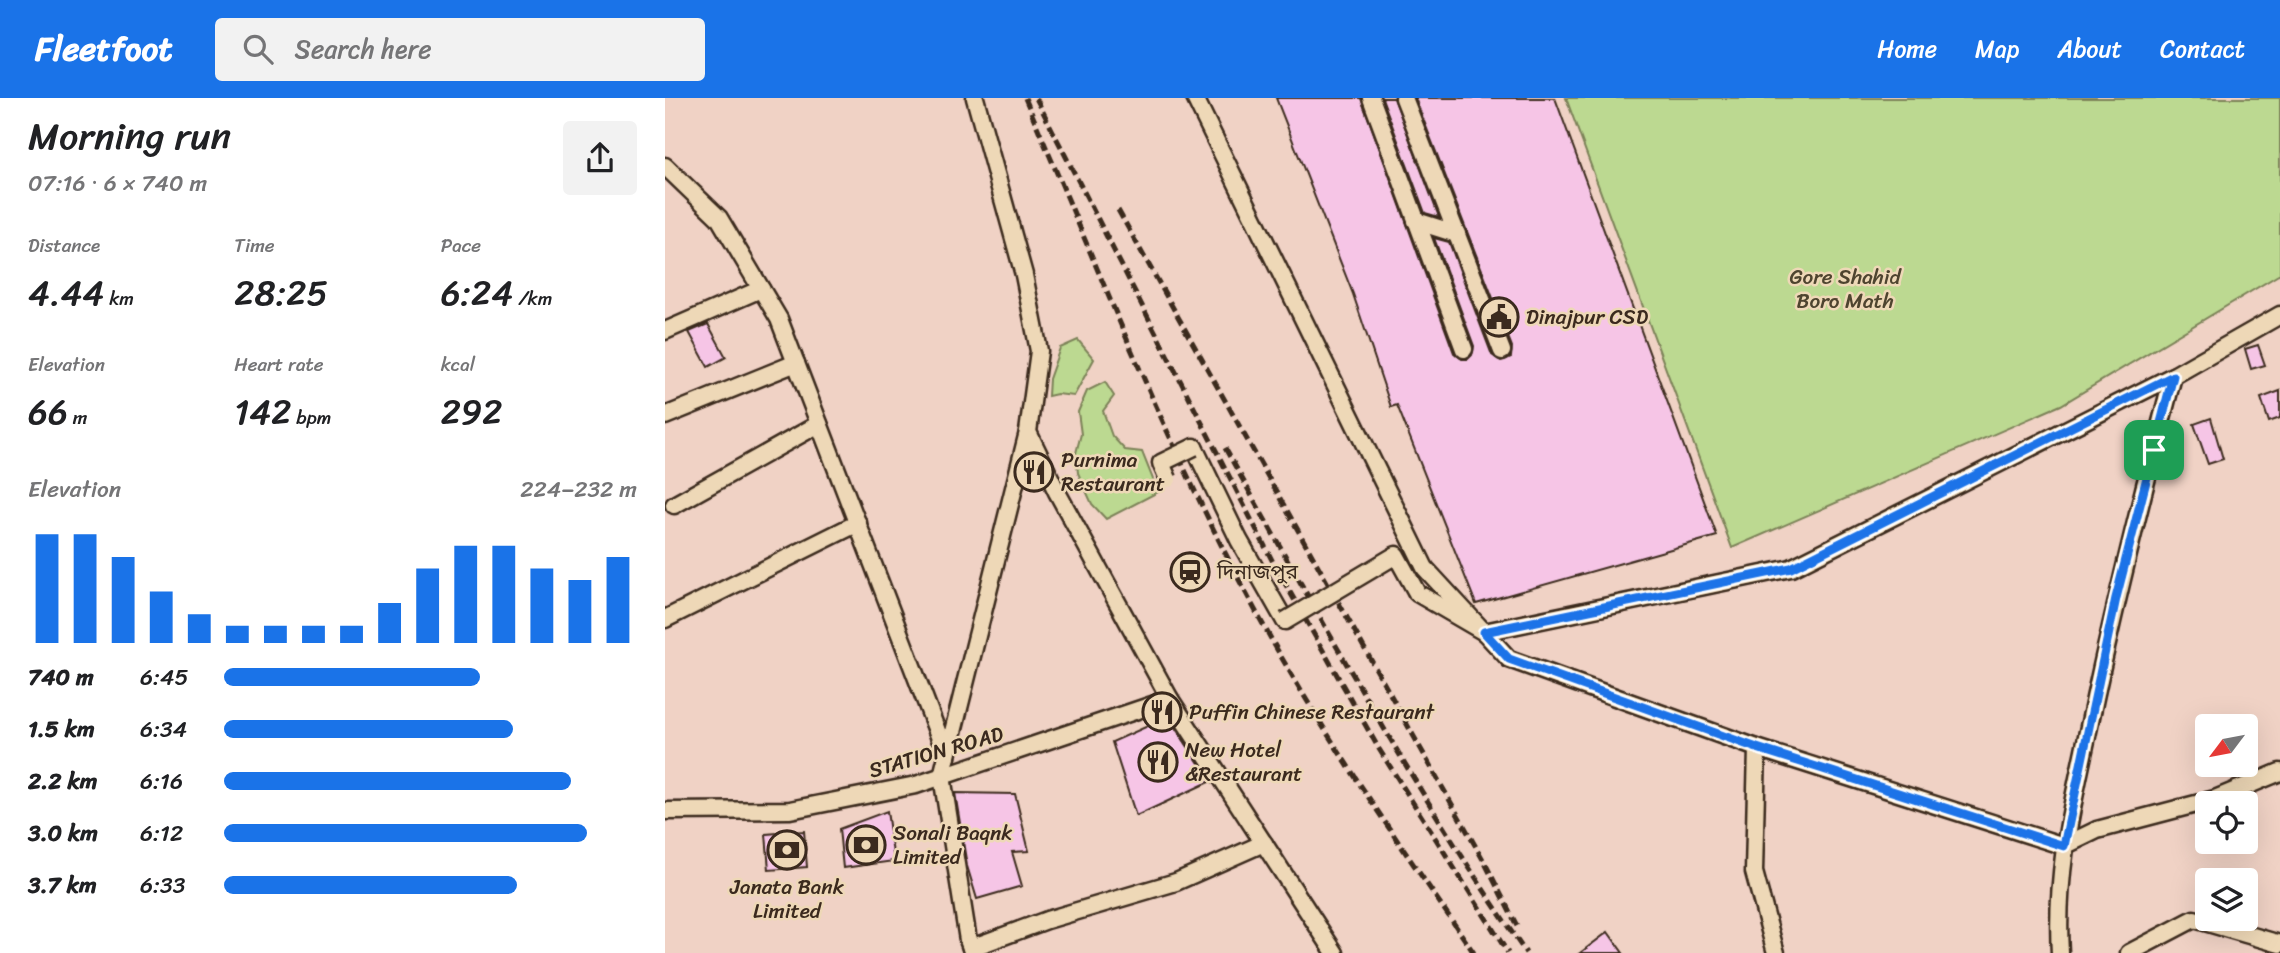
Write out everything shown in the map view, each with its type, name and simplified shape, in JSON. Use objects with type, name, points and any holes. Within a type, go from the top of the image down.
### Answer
[{"type":"street","points":[[975,98],[1024,275],[1039,351],[1028,432],[942,776],[972,950],[1047,920],[1176,881],[1264,843]]},
{"type":"street","points":[[1195,98],[1425,568],[1509,659],[1757,748],[2064,846],[2097,830],[2215,799],[2280,772]]},
{"type":"street","points":[[1371,98],[1464,349]]},
{"type":"street","points":[[1404,98],[1502,351]]},
{"type":"street","points":[[665,166],[719,218],[779,319],[947,757]]},
{"type":"street","points":[[1416,221],[1457,234]]},
{"type":"street","points":[[665,331],[761,289]]},
{"type":"street","points":[[1168,479],[1161,463],[1194,447],[1238,540],[1285,621],[1396,555],[1417,593],[1484,632],[1791,568],[2173,376],[2280,315]]},
{"type":"street","points":[[665,416],[796,363]]},
{"type":"street","points":[[2060,953],[2057,907],[2064,846],[2116,598],[2173,376]]},
{"type":"street","points":[[674,505],[819,424]]},
{"type":"street","points":[[1028,432],[1057,492],[1170,699],[1335,953]]},
{"type":"street","points":[[665,619],[857,523]]},
{"type":"street","name":"STATION ROAD","points":[[665,811],[790,810],[916,785],[1170,699]]},
{"type":"street","points":[[1757,748],[1754,872],[1776,953]]},
{"type":"street","points":[[2129,953],[2194,919],[2280,944]]},
{"type":"green space","name":"Gore Shahid Boro Math","points":[[1566,98],[2280,98],[2280,274],[2061,405],[1732,548]]},
{"type":"green space","points":[[1078,340],[1094,359],[1074,396],[1048,396],[1049,379],[1060,348]]},
{"type":"green space","points":[[1105,382],[1114,396],[1103,411],[1112,436],[1125,450],[1142,452],[1158,492],[1106,519],[1092,504],[1078,473],[1076,453],[1081,434],[1078,412],[1087,391]]},
{"type":"building","name":"Dinajpur CSD","points":[[1276,98],[1361,98],[1454,353],[1462,359],[1468,359],[1474,346],[1434,238],[1449,242],[1492,355],[1501,361],[1511,357],[1512,347],[1415,98],[1555,98],[1717,536],[1476,604],[1397,405],[1391,407],[1353,294]]},
{"type":"building","points":[[1382,98],[1394,98],[1439,217],[1425,213]]},
{"type":"building","points":[[708,324],[726,357],[708,367],[689,332]]},
{"type":"building","points":[[2258,345],[2265,365],[2251,369],[2245,349]]},
{"type":"building","points":[[2280,391],[2280,418],[2269,422],[2261,398]]},
{"type":"building","points":[[2211,418],[2223,459],[2208,464],[2194,424]]},
{"type":"building","name":"New Hotel &Restaurant","points":[[1168,717],[1211,781],[1136,816],[1112,742]]},
{"type":"building","points":[[955,793],[1015,794],[1029,851],[1012,852],[1022,886],[977,899],[967,866]]},
{"type":"building","name":"Sonali Baqnk Limited","points":[[887,811],[894,861],[843,868],[839,829]]},
{"type":"building","name":"Janata Bank Limited","points":[[804,831],[807,867],[769,870],[766,834]]},
{"type":"building","points":[[1608,932],[1623,953],[1580,953]]},
{"type":"railway","points":[[1025,98],[1168,433],[1231,564],[1314,712],[1474,953]]},
{"type":"railway","points":[[1036,98],[1274,564],[1379,749],[1508,953]]},
{"type":"railway","points":[[1118,210],[1485,863],[1517,926]]},
{"type":"railway","points":[[1225,448],[1407,768],[1526,953]]},
{"type":"place","name":"Dinajpur CSD","points":[[1499,317]]},
{"type":"place","name":"Purnima Restaurant","points":[[1034,472]]},
{"type":"place","name":"দিনাজপুর","points":[[1190,572]]},
{"type":"place","name":"Puffin Chinese Restaurant","points":[[1162,712]]},
{"type":"place","name":"New Hotel &Restaurant","points":[[1158,762]]},
{"type":"place","name":"Sonali Baqnk Limited","points":[[866,845]]},
{"type":"place","name":"Janata Bank Limited","points":[[787,850]]},
{"type":"route","points":[[2173,376],[2154,450],[2116,598],[2064,846],[1757,748],[1509,659],[1484,632],[1791,568],[2173,376]]}]
